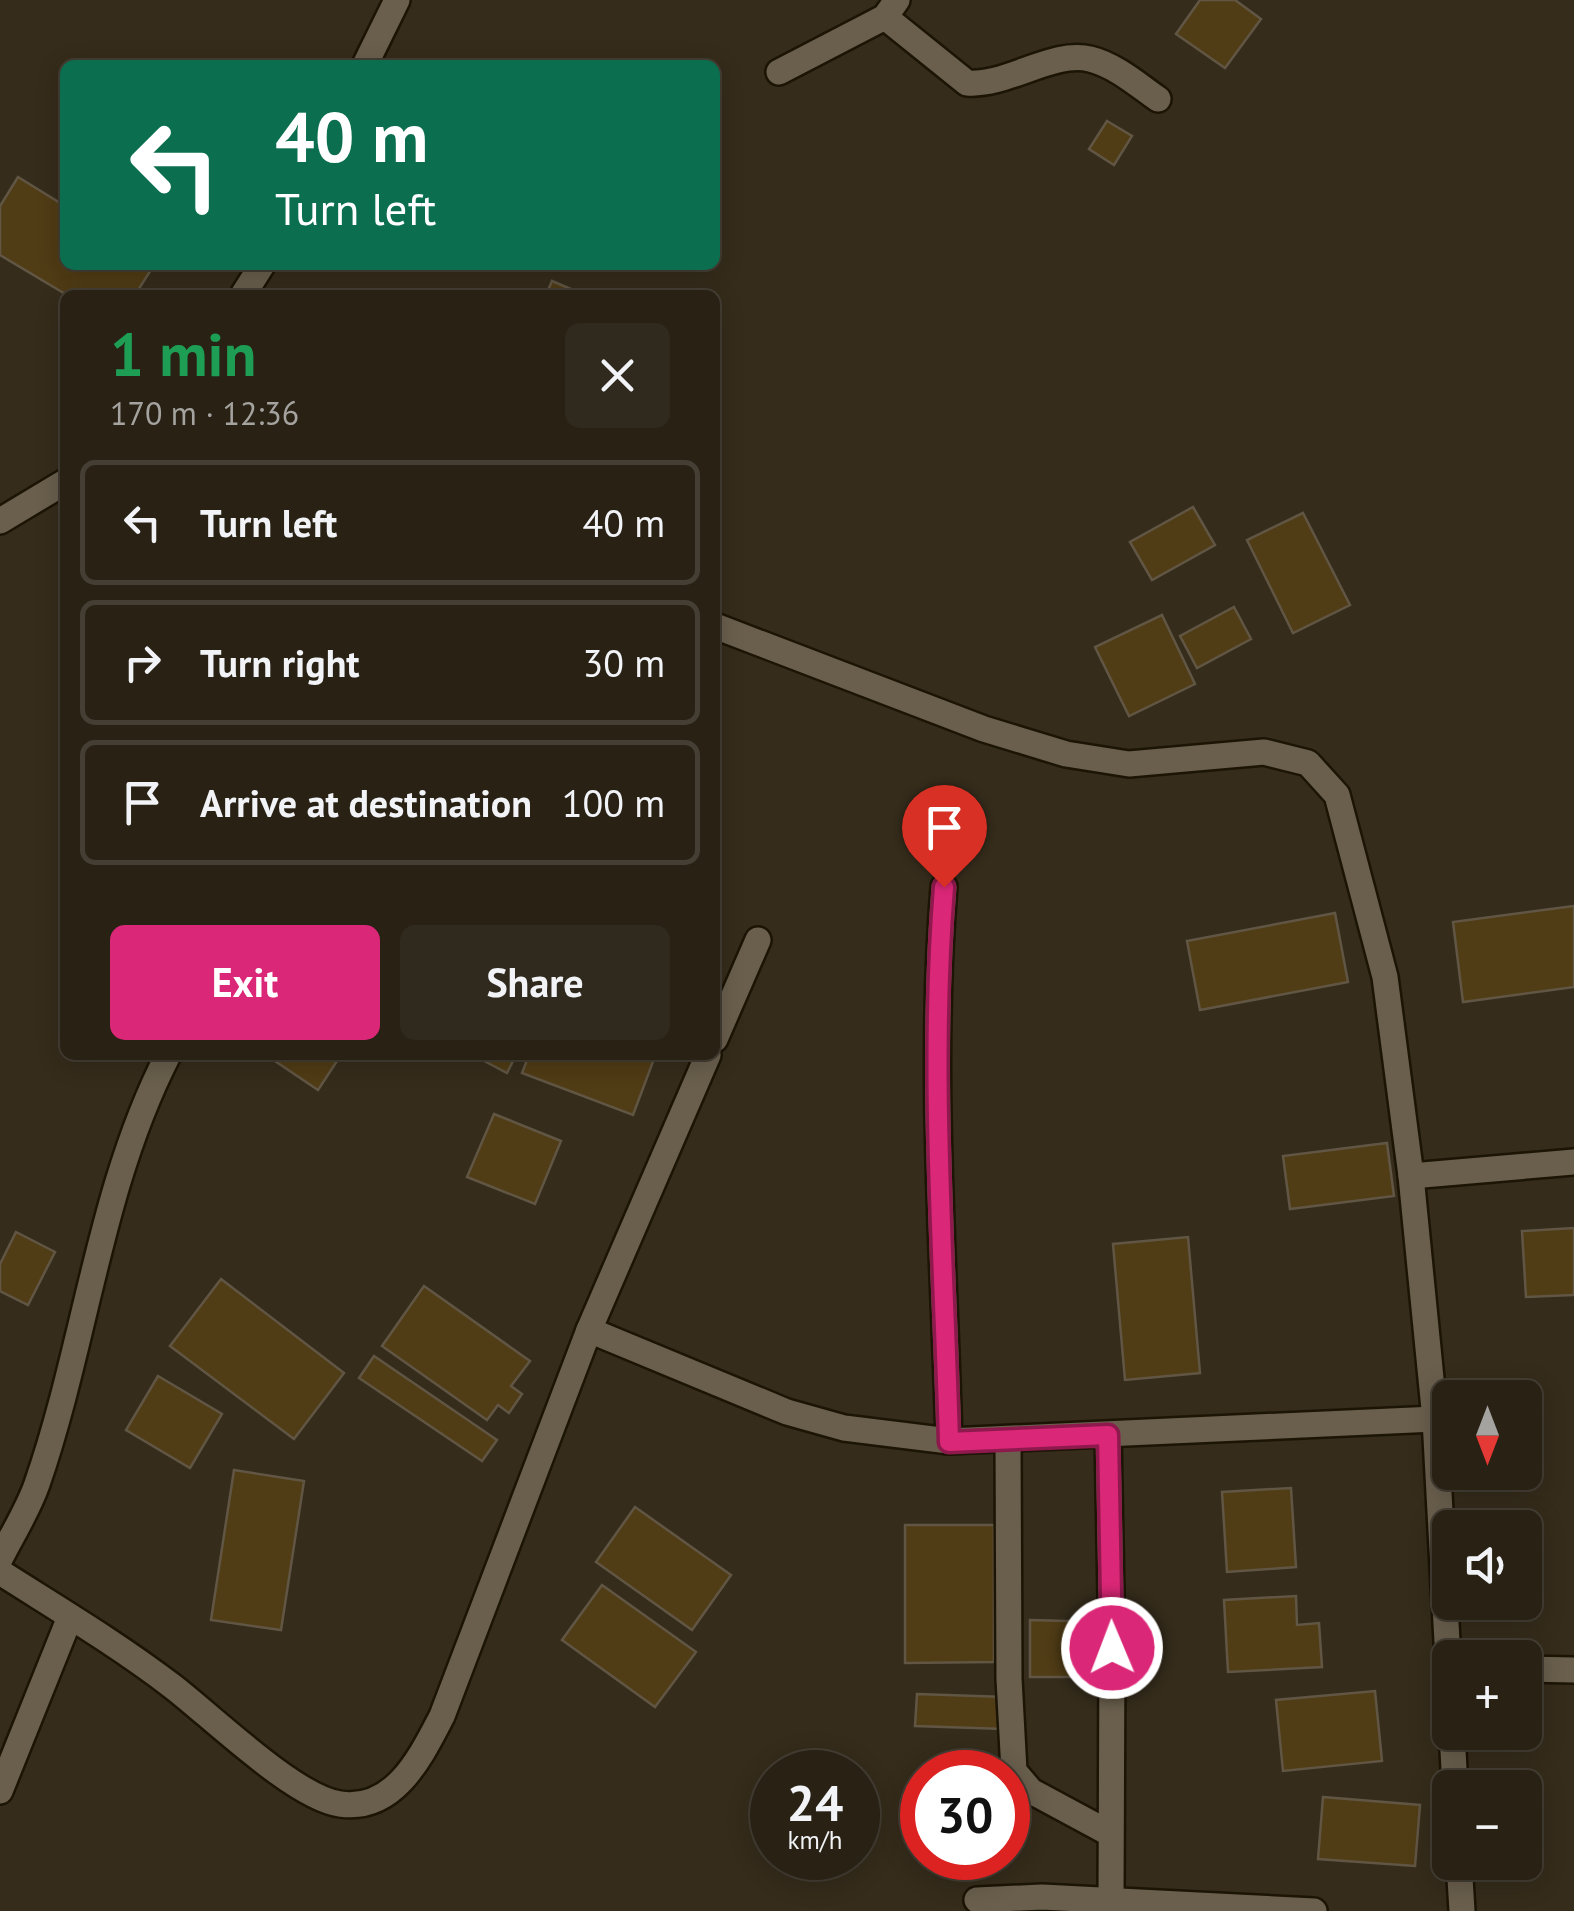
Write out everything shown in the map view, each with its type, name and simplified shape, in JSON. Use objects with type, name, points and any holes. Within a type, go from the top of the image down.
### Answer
[{"type":"street","points":[[367,60],[397,0]]},
{"type":"street","points":[[779,72],[891,9],[967,83],[983,84],[1069,58],[1089,58],[1158,99]]},
{"type":"street","points":[[0,522],[60,485]]},
{"type":"street","points":[[720,628],[984,729],[1066,754],[1129,764],[1264,752],[1308,763],[1336,795],[1385,977],[1411,1176],[1432,1390]]},
{"type":"street","points":[[944,887],[938,954],[937,1080],[949,1442]]},
{"type":"street","points":[[720,1027],[758,940]]},
{"type":"street","points":[[0,1559],[35,1489],[74,1360],[130,1139],[166,1060]]},
{"type":"street","points":[[0,1572],[174,1688],[304,1790],[340,1804],[373,1800],[398,1785],[414,1768],[442,1716],[589,1330],[706,1060]]},
{"type":"street","points":[[1411,1176],[1574,1162]]},
{"type":"street","points":[[589,1330],[788,1412],[844,1428],[949,1442],[1432,1420]]},
{"type":"street","points":[[1108,1435],[1111,1900]]},
{"type":"street","points":[[1008,1440],[1009,1679],[1014,1770],[1031,1790],[1109,1833]]},
{"type":"street","points":[[1439,1490],[1447,1640]]},
{"type":"street","points":[[0,1791],[70,1616]]},
{"type":"street","points":[[1542,1669],[1574,1670]]},
{"type":"street","points":[[1460,1880],[1462,1911]]},
{"type":"street","points":[[977,1900],[1042,1897],[1314,1911]]},
{"type":"building","points":[[1200,0],[1235,0],[1261,19],[1225,68],[1176,34]]},
{"type":"building","points":[[1107,121],[1132,136],[1114,165],[1089,149]]},
{"type":"building","points":[[18,177],[60,203],[60,270],[151,270],[138,290],[60,291],[0,255],[0,206]]},
{"type":"building","points":[[552,281],[573,290],[548,290]]},
{"type":"building","points":[[1193,507],[1215,545],[1152,580],[1130,542]]},
{"type":"building","points":[[1303,513],[1350,605],[1293,633],[1247,540]]},
{"type":"building","points":[[1234,607],[1251,639],[1197,668],[1180,636]]},
{"type":"building","points":[[1162,615],[1195,684],[1129,716],[1095,647]]},
{"type":"building","points":[[1574,906],[1574,987],[1463,1002],[1453,922]]},
{"type":"building","points":[[1335,913],[1348,982],[1200,1010],[1187,941]]},
{"type":"building","points":[[273,1060],[338,1060],[318,1090]]},
{"type":"building","points":[[482,1060],[514,1060],[507,1073]]},
{"type":"building","points":[[527,1060],[654,1060],[633,1115],[522,1073]]},
{"type":"building","points":[[494,1114],[561,1141],[535,1204],[467,1177]]},
{"type":"building","points":[[1387,1143],[1394,1196],[1290,1209],[1283,1156]]},
{"type":"building","points":[[1574,1228],[1574,1295],[1526,1297],[1522,1231]]},
{"type":"building","points":[[16,1232],[55,1252],[28,1305],[0,1291],[0,1264]]},
{"type":"building","points":[[1188,1237],[1200,1373],[1125,1380],[1113,1244]]},
{"type":"building","points":[[221,1279],[344,1373],[294,1439],[170,1346]]},
{"type":"building","points":[[424,1286],[530,1361],[511,1386],[522,1394],[509,1413],[498,1405],[487,1420],[382,1346]]},
{"type":"building","points":[[374,1356],[497,1440],[482,1461],[359,1378]]},
{"type":"building","points":[[158,1376],[222,1414],[190,1468],[126,1430]]},
{"type":"building","points":[[234,1470],[304,1481],[281,1630],[211,1620]]},
{"type":"building","points":[[1291,1488],[1296,1567],[1227,1572],[1222,1492]]},
{"type":"building","points":[[635,1507],[731,1575],[692,1630],[596,1562]]},
{"type":"building","points":[[905,1525],[994,1525],[994,1662],[905,1663]]},
{"type":"building","points":[[602,1585],[696,1652],[655,1707],[562,1640]]},
{"type":"building","points":[[1296,1596],[1297,1625],[1319,1623],[1322,1667],[1228,1672],[1224,1600]]},
{"type":"building","points":[[1030,1620],[1106,1622],[1105,1677],[1030,1677]]},
{"type":"building","points":[[1375,1691],[1382,1761],[1283,1771],[1276,1700]]},
{"type":"building","points":[[917,1694],[1005,1697],[1004,1729],[915,1726]]},
{"type":"building","points":[[1323,1797],[1420,1805],[1415,1866],[1318,1859]]},
{"type":"route","points":[[944,887],[938,954],[937,1080],[949,1442],[1108,1435],[1112,1648]]}]
